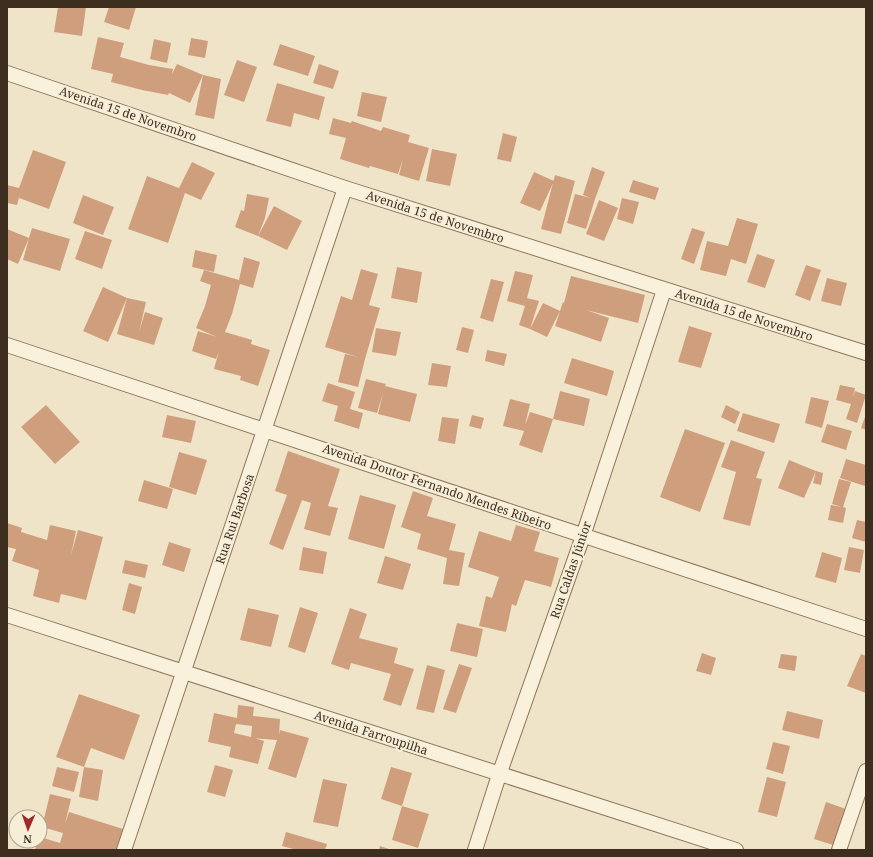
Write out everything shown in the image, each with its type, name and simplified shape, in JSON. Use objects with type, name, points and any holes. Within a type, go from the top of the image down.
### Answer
[{"type":"street","name":"Avenida 15 de Novembro","points":[[7,73],[345,188],[866,353]]},
{"type":"street","name":"Rua Rui Barbosa","points":[[124,850],[266,430],[345,188]]},
{"type":"street","name":"Rua Caldas Júnior","points":[[475,850],[499,775],[583,536],[664,290]]},
{"type":"street","name":"Avenida Doutor Fernando Mendes Ribeiro","points":[[7,345],[866,629]]},
{"type":"street","name":"Avenida Farroupilha","points":[[7,615],[499,775],[736,850]]},
{"type":"street","points":[[839,850],[866,771]]},
{"type":"building","points":[[58,7],[86,7],[82,36],[54,32]]},
{"type":"building","points":[[109,7],[136,7],[129,30],[104,22]]},
{"type":"building","points":[[98,37],[124,43],[120,57],[149,65],[173,69],[172,74],[177,64],[203,75],[190,103],[169,93],[168,95],[111,82],[113,74],[91,69]]},
{"type":"building","points":[[191,38],[208,41],[205,58],[188,55]]},
{"type":"building","points":[[154,39],[171,43],[167,63],[150,59]]},
{"type":"building","points":[[280,44],[315,56],[308,76],[273,65]]},
{"type":"building","points":[[237,60],[257,67],[244,102],[224,95]]},
{"type":"building","points":[[319,64],[339,71],[333,89],[313,83]]},
{"type":"building","points":[[203,75],[221,79],[214,119],[195,115]]},
{"type":"building","points":[[277,83],[325,97],[319,120],[294,113],[291,127],[266,121]]},
{"type":"building","points":[[362,92],[387,97],[381,122],[357,116]]},
{"type":"building","points":[[333,118],[351,123],[352,121],[381,131],[383,127],[410,135],[408,142],[429,148],[419,181],[399,175],[403,159],[398,174],[370,166],[369,168],[340,159],[346,138],[329,134]]},
{"type":"building","points":[[503,133],[517,137],[511,162],[497,159]]},
{"type":"building","points":[[432,149],[457,154],[450,186],[426,181]]},
{"type":"building","points":[[33,150],[66,162],[49,209],[19,198],[17,205],[7,203],[7,185],[19,188]]},
{"type":"building","points":[[192,162],[215,173],[201,200],[185,193],[168,243],[128,229],[147,176],[179,188]]},
{"type":"building","points":[[592,167],[605,172],[586,229],[567,223],[575,194],[591,198],[583,195]]},
{"type":"building","points":[[534,172],[554,181],[540,211],[520,203]]},
{"type":"building","points":[[555,175],[575,181],[561,234],[541,229]]},
{"type":"building","points":[[633,180],[659,188],[655,200],[629,192]]},
{"type":"building","points":[[247,194],[269,198],[265,218],[258,236],[235,227],[241,210],[244,211]]},
{"type":"building","points":[[83,195],[114,207],[103,235],[73,223]]},
{"type":"building","points":[[622,198],[639,202],[633,224],[617,219]]},
{"type":"building","points":[[599,200],[618,208],[604,241],[586,234]]},
{"type":"building","points":[[274,206],[302,221],[287,250],[258,236]]},
{"type":"building","points":[[737,218],[758,224],[746,264],[731,259],[726,276],[700,270],[707,241],[728,246]]},
{"type":"building","points":[[32,228],[70,239],[60,271],[23,260]]},
{"type":"building","points":[[692,228],[705,232],[694,264],[681,259]]},
{"type":"building","points":[[7,229],[29,238],[18,264],[7,259]]},
{"type":"building","points":[[85,231],[112,240],[102,269],[75,259]]},
{"type":"building","points":[[195,250],[217,255],[214,272],[192,267]]},
{"type":"building","points":[[757,254],[775,260],[765,288],[747,282]]},
{"type":"building","points":[[244,257],[260,262],[253,288],[240,284],[232,314],[225,332],[252,340],[251,344],[270,350],[258,386],[240,380],[241,376],[214,369],[219,351],[216,359],[192,351],[198,331],[217,337],[196,328],[205,306],[211,285],[200,281],[204,270],[239,280]]},
{"type":"building","points":[[806,265],[821,270],[810,301],[795,295]]},
{"type":"building","points":[[397,267],[422,272],[417,303],[391,298]]},
{"type":"building","points":[[361,269],[378,274],[369,305],[380,308],[358,387],[338,382],[345,354],[358,357],[325,347],[341,296],[352,300]]},
{"type":"building","points":[[515,271],[533,275],[527,298],[539,301],[530,329],[519,325],[525,306],[507,301]]},
{"type":"building","points":[[571,276],[645,295],[638,323],[586,310],[609,318],[601,342],[555,326],[563,302],[564,303]]},
{"type":"building","points":[[827,278],[847,283],[841,306],[821,301]]},
{"type":"building","points":[[491,279],[504,282],[493,322],[480,318]]},
{"type":"building","points":[[103,287],[127,298],[108,342],[83,331]]},
{"type":"building","points":[[127,298],[146,302],[139,332],[145,312],[163,318],[154,345],[117,334]]},
{"type":"building","points":[[543,303],[560,311],[547,337],[530,329]]},
{"type":"building","points":[[689,326],[712,333],[701,368],[678,362]]},
{"type":"building","points":[[462,327],[474,330],[468,353],[456,350]]},
{"type":"building","points":[[376,328],[401,332],[396,356],[372,352]]},
{"type":"building","points":[[487,350],[507,354],[504,366],[485,361]]},
{"type":"building","points":[[572,358],[614,371],[607,396],[564,383]]},
{"type":"building","points":[[432,363],[451,366],[447,387],[428,385]]},
{"type":"building","points":[[366,379],[386,384],[385,386],[417,394],[410,422],[378,414],[383,393],[377,413],[358,408]]},
{"type":"building","points":[[328,383],[355,392],[350,409],[363,413],[359,429],[334,421],[338,406],[322,401]]},
{"type":"building","points":[[840,385],[855,388],[853,397],[855,391],[866,395],[857,423],[846,419],[851,404],[836,400]]},
{"type":"building","points":[[560,391],[590,399],[584,426],[553,419]]},
{"type":"building","points":[[811,397],[829,401],[822,428],[805,423]]},
{"type":"building","points":[[510,399],[530,404],[525,425],[530,412],[553,419],[542,453],[519,445],[524,431],[503,426]]},
{"type":"building","points":[[46,405],[80,442],[55,464],[21,427]]},
{"type":"building","points":[[726,405],[740,412],[735,424],[721,417]]},
{"type":"building","points":[[743,413],[780,424],[774,443],[737,431]]},
{"type":"building","points":[[866,414],[866,430],[861,428]]},
{"type":"building","points":[[167,415],[196,421],[191,443],[162,437]]},
{"type":"building","points":[[472,415],[484,418],[481,429],[469,426]]},
{"type":"building","points":[[442,417],[459,419],[455,444],[438,441]]},
{"type":"building","points":[[827,424],[852,431],[846,450],[821,442]]},
{"type":"building","points":[[685,429],[725,443],[700,512],[660,497]]},
{"type":"building","points":[[731,440],[765,452],[756,478],[762,479],[750,526],[723,519],[736,472],[721,467]]},
{"type":"building","points":[[288,451],[340,469],[328,506],[338,508],[330,536],[304,529],[311,503],[302,500],[283,550],[269,544],[287,495],[275,491]]},
{"type":"building","points":[[179,452],[207,460],[196,495],[169,487]]},
{"type":"building","points":[[846,459],[866,465],[865,486],[840,478]]},
{"type":"building","points":[[789,460],[816,471],[804,498],[778,488]]},
{"type":"building","points":[[816,471],[823,473],[821,485],[813,483]]},
{"type":"building","points":[[839,479],[851,482],[843,507],[846,508],[843,523],[828,520],[831,505],[842,507],[832,504]]},
{"type":"building","points":[[144,480],[173,489],[167,509],[138,501]]},
{"type":"building","points":[[413,491],[433,498],[427,516],[456,524],[449,550],[465,553],[459,586],[443,584],[447,558],[417,549],[421,534],[401,527]]},
{"type":"building","points":[[360,495],[396,505],[384,549],[348,539]]},
{"type":"building","points":[[857,520],[866,522],[866,542],[852,538]]},
{"type":"building","points":[[7,523],[22,528],[21,532],[47,540],[50,525],[76,531],[71,555],[78,530],[103,537],[86,600],[61,594],[59,603],[33,596],[39,570],[12,561],[16,549],[7,547]]},
{"type":"building","points":[[516,525],[540,532],[534,551],[559,558],[551,587],[525,580],[516,606],[512,604],[506,632],[479,626],[486,596],[492,598],[499,577],[468,567],[479,531],[511,541]]},
{"type":"building","points":[[169,542],[191,549],[184,572],[162,565]]},
{"type":"building","points":[[303,547],[327,552],[323,574],[299,570]]},
{"type":"building","points":[[849,547],[864,550],[860,573],[844,570]]},
{"type":"building","points":[[822,552],[842,558],[836,583],[815,577]]},
{"type":"building","points":[[385,556],[411,564],[403,590],[377,583]]},
{"type":"building","points":[[125,560],[148,565],[145,578],[122,573]]},
{"type":"building","points":[[129,583],[142,587],[135,614],[122,610]]},
{"type":"building","points":[[300,607],[318,613],[305,653],[288,647]]},
{"type":"building","points":[[248,608],[279,615],[271,647],[240,640]]},
{"type":"building","points":[[350,608],[367,614],[359,638],[398,648],[394,663],[414,669],[401,706],[383,700],[391,674],[351,663],[349,670],[331,664]]},
{"type":"building","points":[[457,623],[483,629],[477,657],[450,651]]},
{"type":"building","points":[[702,653],[716,658],[711,675],[696,671]]},
{"type":"building","points":[[781,654],[797,656],[795,671],[778,668]]},
{"type":"building","points":[[861,654],[866,656],[866,693],[847,686]]},
{"type":"building","points":[[459,664],[472,668],[456,713],[443,709]]},
{"type":"building","points":[[427,665],[445,670],[434,713],[416,709]]},
{"type":"building","points":[[79,694],[140,715],[124,760],[91,748],[84,767],[56,757]]},
{"type":"building","points":[[238,705],[254,707],[253,716],[280,719],[279,735],[280,730],[309,738],[296,778],[268,769],[277,740],[255,738],[264,741],[258,764],[229,757],[231,747],[208,742],[214,713],[237,718]],"holes":[[[236,724],[252,726],[251,737],[234,733]]]},
{"type":"building","points":[[787,711],[823,720],[819,739],[782,730]]},
{"type":"building","points":[[773,742],[790,746],[783,774],[766,769]]},
{"type":"building","points":[[215,765],[233,770],[225,797],[207,792]]},
{"type":"building","points":[[57,767],[79,772],[74,792],[52,786]]},
{"type":"building","points":[[84,767],[103,770],[98,801],[79,797]]},
{"type":"building","points":[[391,767],[412,773],[402,806],[381,799]]},
{"type":"building","points":[[767,777],[786,782],[777,817],[758,812]]},
{"type":"building","points":[[323,779],[347,784],[338,827],[313,822]]},
{"type":"building","points":[[50,794],[71,799],[65,824],[69,812],[123,829],[117,850],[35,850],[48,849],[48,839],[60,843],[63,833],[48,829],[48,809],[46,809]]},
{"type":"building","points":[[826,802],[846,809],[833,845],[814,839]]},
{"type":"building","points":[[402,806],[429,814],[418,848],[392,840]]},
{"type":"building","points":[[286,832],[327,844],[325,850],[297,850],[282,846]]},
{"type":"building","points":[[380,846],[392,850],[379,850]]}]
